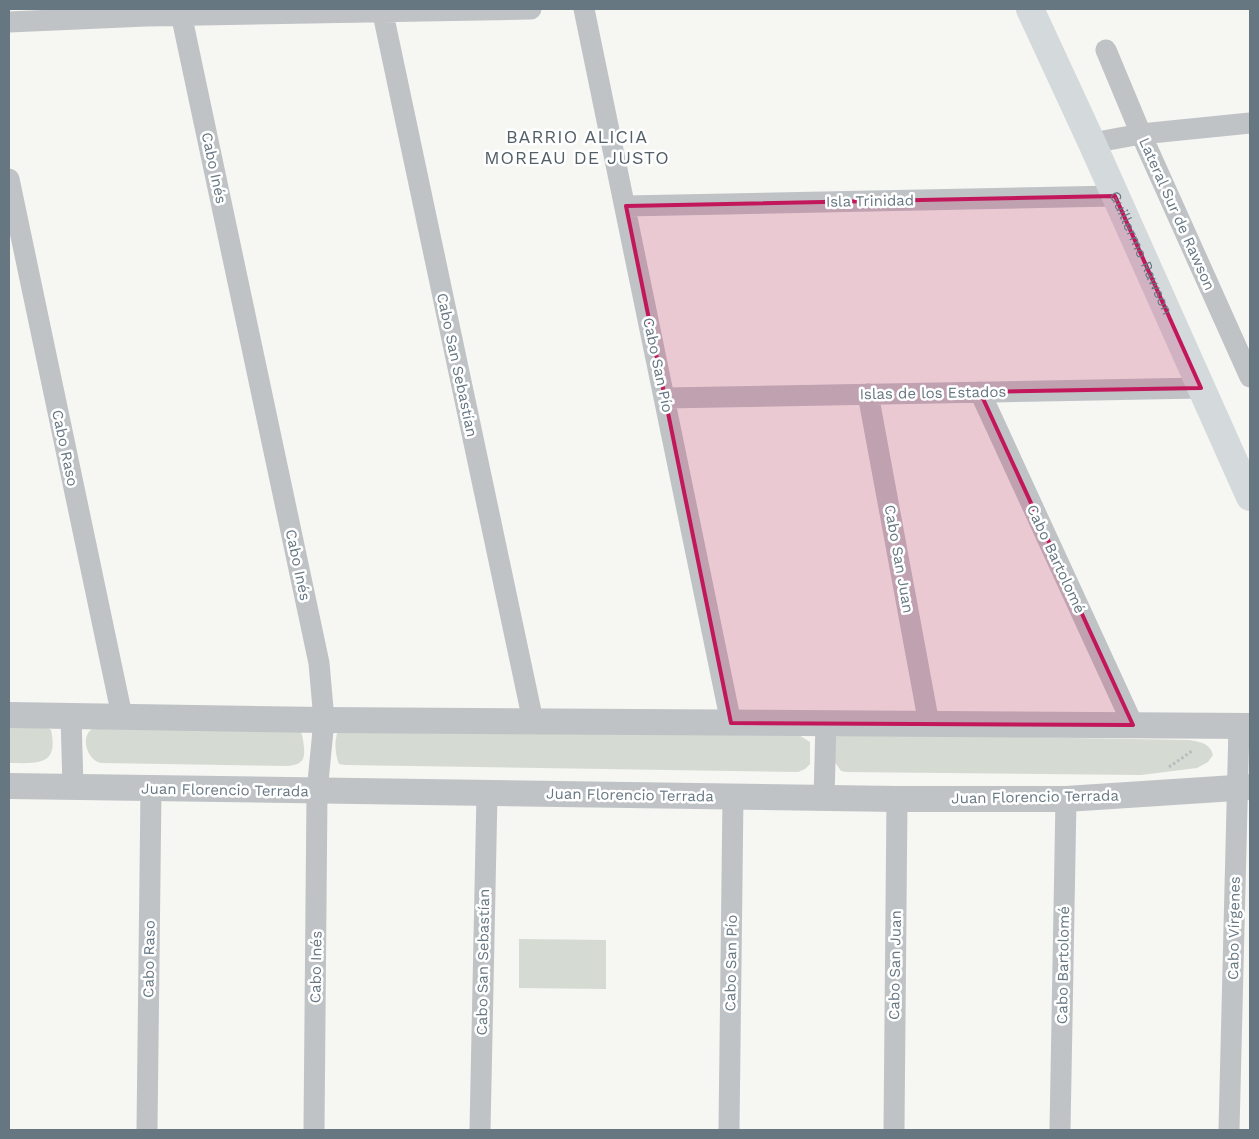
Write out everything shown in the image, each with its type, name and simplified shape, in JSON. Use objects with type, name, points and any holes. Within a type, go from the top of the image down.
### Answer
[{"type":"main road","name":"Guillermo Rawson","points":[[1030,9],[1250,497]]},
{"type":"street","points":[[9,22],[181,12],[531,9]]},
{"type":"street","name":"Cabo San Pío","points":[[584,9],[731,723]]},
{"type":"street","name":"Cabo San Sebastían","points":[[382,10],[533,721]]},
{"type":"street","name":"Cabo Inés","points":[[181,12],[319,663],[324,720],[317,792],[314,1130]]},
{"type":"street","name":"Lateral Sur de Rawson","points":[[1106,50],[1141,134],[1250,377]]},
{"type":"street","points":[[1092,143],[1141,134],[1250,122]]},
{"type":"street","name":"Cabo Raso","points":[[9,179],[122,716]]},
{"type":"street","name":"Isla Trinidad","points":[[626,206],[1115,196]]},
{"type":"street","name":"Islas de los Estados","points":[[665,398],[1201,388]]},
{"type":"street","name":"Cabo Bartolomé","points":[[980,392],[1133,725]]},
{"type":"street","name":"Cabo San Juan","points":[[868,394],[929,724]]},
{"type":"street","points":[[9,715],[324,720],[1244,726]]},
{"type":"street","points":[[71,716],[73,787]]},
{"type":"street","points":[[824,798],[826,723]]},
{"type":"street","name":"Cabo Vírgenes","points":[[1229,1130],[1244,787],[1244,726]]},
{"type":"street","name":"Juan Florencio Terrada","points":[[9,786],[897,799],[1066,799],[1244,787]]},
{"type":"street","name":"Cabo Raso","points":[[147,1130],[151,788]]},
{"type":"street","name":"Cabo San Sebastían","points":[[480,1130],[487,793]]},
{"type":"street","name":"Cabo San Pío","points":[[730,1130],[733,796]]},
{"type":"street","name":"Cabo San Juan","points":[[894,1130],[897,799]]},
{"type":"street","name":"Cabo Bartolomé","points":[[1060,1130],[1066,799]]},
{"type":"path","points":[[1162,771],[1195,749]]},
{"type":"highlighted area","points":[[1115,196],[1201,388],[980,392],[1133,725],[731,723],[626,206]]},
{"type":"shaded area","points":[[9,726],[45,726],[51,730],[53,742],[49,757],[37,762],[9,763]]},
{"type":"shaded area","points":[[92,729],[300,730],[304,756],[299,763],[288,766],[101,763],[92,758],[87,748],[86,737]]},
{"type":"shaded area","points":[[338,731],[799,735],[810,742],[810,764],[798,772],[345,765],[339,764],[337,756],[336,743]]},
{"type":"shaded area","points":[[844,734],[1189,740],[1201,742],[1210,748],[1213,755],[1208,762],[1197,768],[1141,775],[846,772],[841,771],[834,761],[834,739]]},
{"type":"shaded area","points":[[519,939],[606,940],[606,989],[519,988]]},
{"type":"district","name":"BARRIO ALICIA MOREAU DE JUSTO","points":[[577,147]]}]
